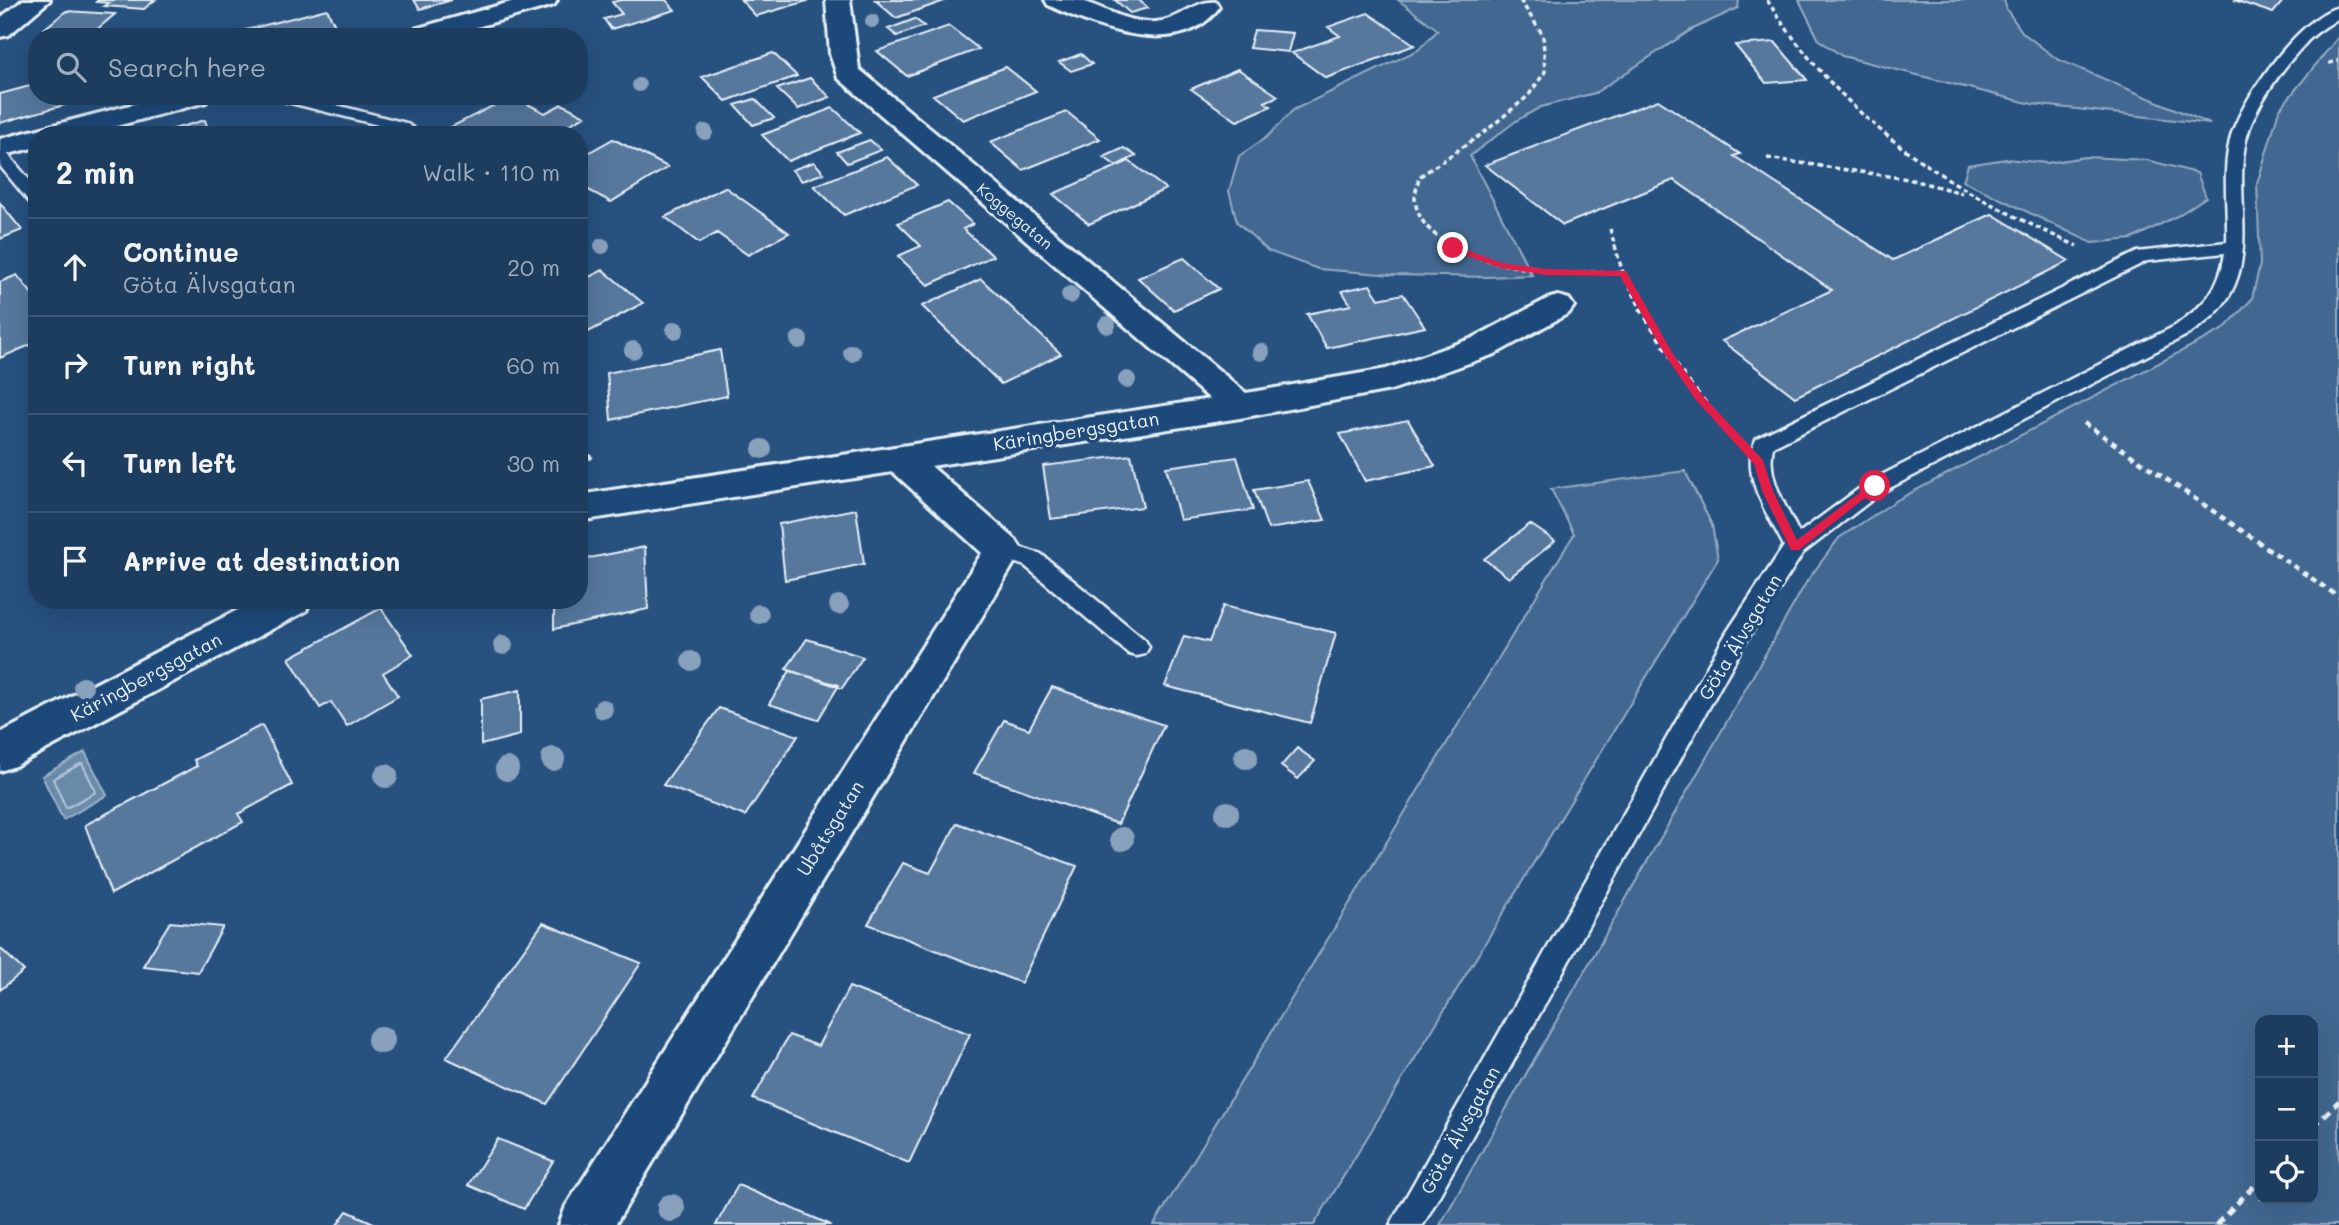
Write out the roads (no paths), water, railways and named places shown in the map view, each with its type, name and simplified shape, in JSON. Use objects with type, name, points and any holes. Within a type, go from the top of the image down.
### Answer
[{"type":"street","points":[[0,30],[38,0]]},
{"type":"street","points":[[445,28],[545,0]]},
{"type":"street","name":"Koggegatan","points":[[838,0],[843,61],[847,72],[1240,407]]},
{"type":"street","points":[[1058,0],[1124,26],[1151,29],[1186,24],[1206,7]]},
{"type":"street","points":[[85,126],[163,105]]},
{"type":"street","points":[[0,148],[28,140]]},
{"type":"street","name":"Käringbergsgatan","points":[[588,507],[1240,407],[1391,379],[1485,346],[1558,306]]},
{"type":"street","points":[[899,458],[1003,550]]},
{"type":"street","name":"Ubåtsgatan","points":[[585,1225],[1003,550]]},
{"type":"street","name":"Käringbergsgatan","points":[[0,753],[275,609]]},
{"type":"lane","name":"Göta Älvsgatan","points":[[1406,1225],[1735,639],[1795,547],[1875,486],[2182,330],[2210,308],[2228,284],[2237,246],[2235,168],[2238,140],[2249,112],[2300,40],[2339,11]]},
{"type":"lane","points":[[317,105],[400,126]]},
{"type":"lane","points":[[0,155],[28,189]]},
{"type":"lane","points":[[1795,547],[1768,491],[1759,462],[1763,443],[2143,256],[2237,246]]},
{"type":"lane","points":[[1003,550],[1033,560],[1137,647]]},
{"type":"water","points":[[85,752],[107,795],[63,820],[42,776]]}]
